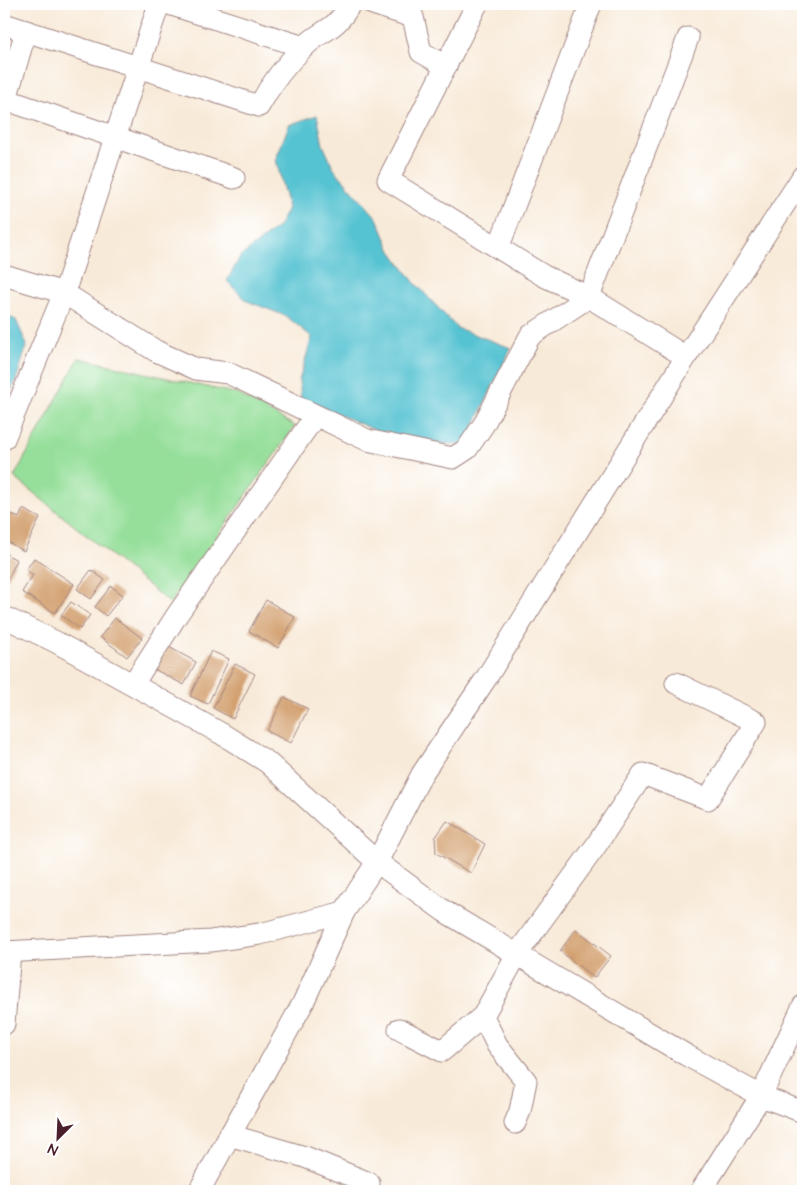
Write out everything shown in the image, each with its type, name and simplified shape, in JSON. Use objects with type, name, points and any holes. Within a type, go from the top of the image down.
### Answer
[{"type":"street","points":[[4,439],[64,293],[158,4]]},
{"type":"street","points":[[168,4],[304,47]]},
{"type":"street","points":[[4,24],[259,106],[271,83],[304,47],[342,20],[350,4]]},
{"type":"street","points":[[372,4],[413,17],[421,52],[446,66]]},
{"type":"street","points":[[477,4],[388,180],[499,246],[544,276],[589,298],[686,358]]},
{"type":"street","points":[[499,246],[591,4]]},
{"type":"street","points":[[26,32],[4,102],[115,136],[234,178]]},
{"type":"street","points":[[4,275],[64,293],[156,351],[196,369],[228,373],[367,440],[453,458],[467,449],[484,424],[530,336],[589,298],[688,38]]},
{"type":"street","points":[[199,1191],[304,1003],[344,912],[377,862],[422,774],[485,680],[686,358],[797,199],[803,176]]},
{"type":"street","points":[[132,684],[315,416]]},
{"type":"street","points":[[4,617],[56,642],[222,734],[267,762],[377,862],[444,911],[686,1055],[761,1096],[803,1112]]},
{"type":"street","points":[[399,1029],[442,1051],[483,1016],[517,954],[595,847],[643,774],[708,799],[756,722],[676,682]]},
{"type":"street","points":[[4,1024],[7,952],[147,946],[211,941],[260,934],[344,912]]},
{"type":"street","points":[[701,1191],[761,1096],[803,1006]]},
{"type":"street","points":[[483,1016],[497,1045],[526,1081],[520,1110],[515,1123]]},
{"type":"street","points":[[229,1135],[305,1157],[369,1183],[367,1191]]},
{"type":"green space","points":[[79,358],[238,394],[295,426],[170,603],[14,477]]},
{"type":"water","points":[[317,115],[323,145],[334,169],[377,218],[391,251],[414,282],[457,328],[511,348],[465,445],[400,441],[301,398],[299,381],[312,337],[286,316],[247,301],[227,281],[240,257],[279,226],[288,208],[276,159],[289,125]]},
{"type":"water","points":[[4,315],[16,320],[27,345],[16,380],[4,405]]},
{"type":"building","points":[[23,509],[40,518],[24,551],[4,540],[4,510],[19,518]]},
{"type":"building","points":[[4,553],[17,560],[8,579],[4,577]]},
{"type":"building","points":[[34,558],[74,584],[55,613],[22,592],[33,575],[26,570]]},
{"type":"building","points":[[91,570],[105,580],[91,599],[77,589]]},
{"type":"building","points":[[111,586],[123,595],[106,616],[95,607]]},
{"type":"building","points":[[266,600],[295,617],[278,648],[249,631]]},
{"type":"building","points":[[71,602],[90,615],[80,629],[61,615]]},
{"type":"building","points":[[115,618],[142,638],[127,657],[100,637]]},
{"type":"building","points":[[167,646],[196,662],[184,685],[154,669]]},
{"type":"building","points":[[211,651],[229,659],[208,704],[190,696]]},
{"type":"building","points":[[235,664],[255,674],[233,719],[213,708]]},
{"type":"building","points":[[284,697],[308,709],[291,743],[267,731]]},
{"type":"building","points":[[447,821],[485,844],[471,873],[436,853],[435,838]]},
{"type":"building","points":[[576,929],[611,956],[594,978],[560,951]]}]
